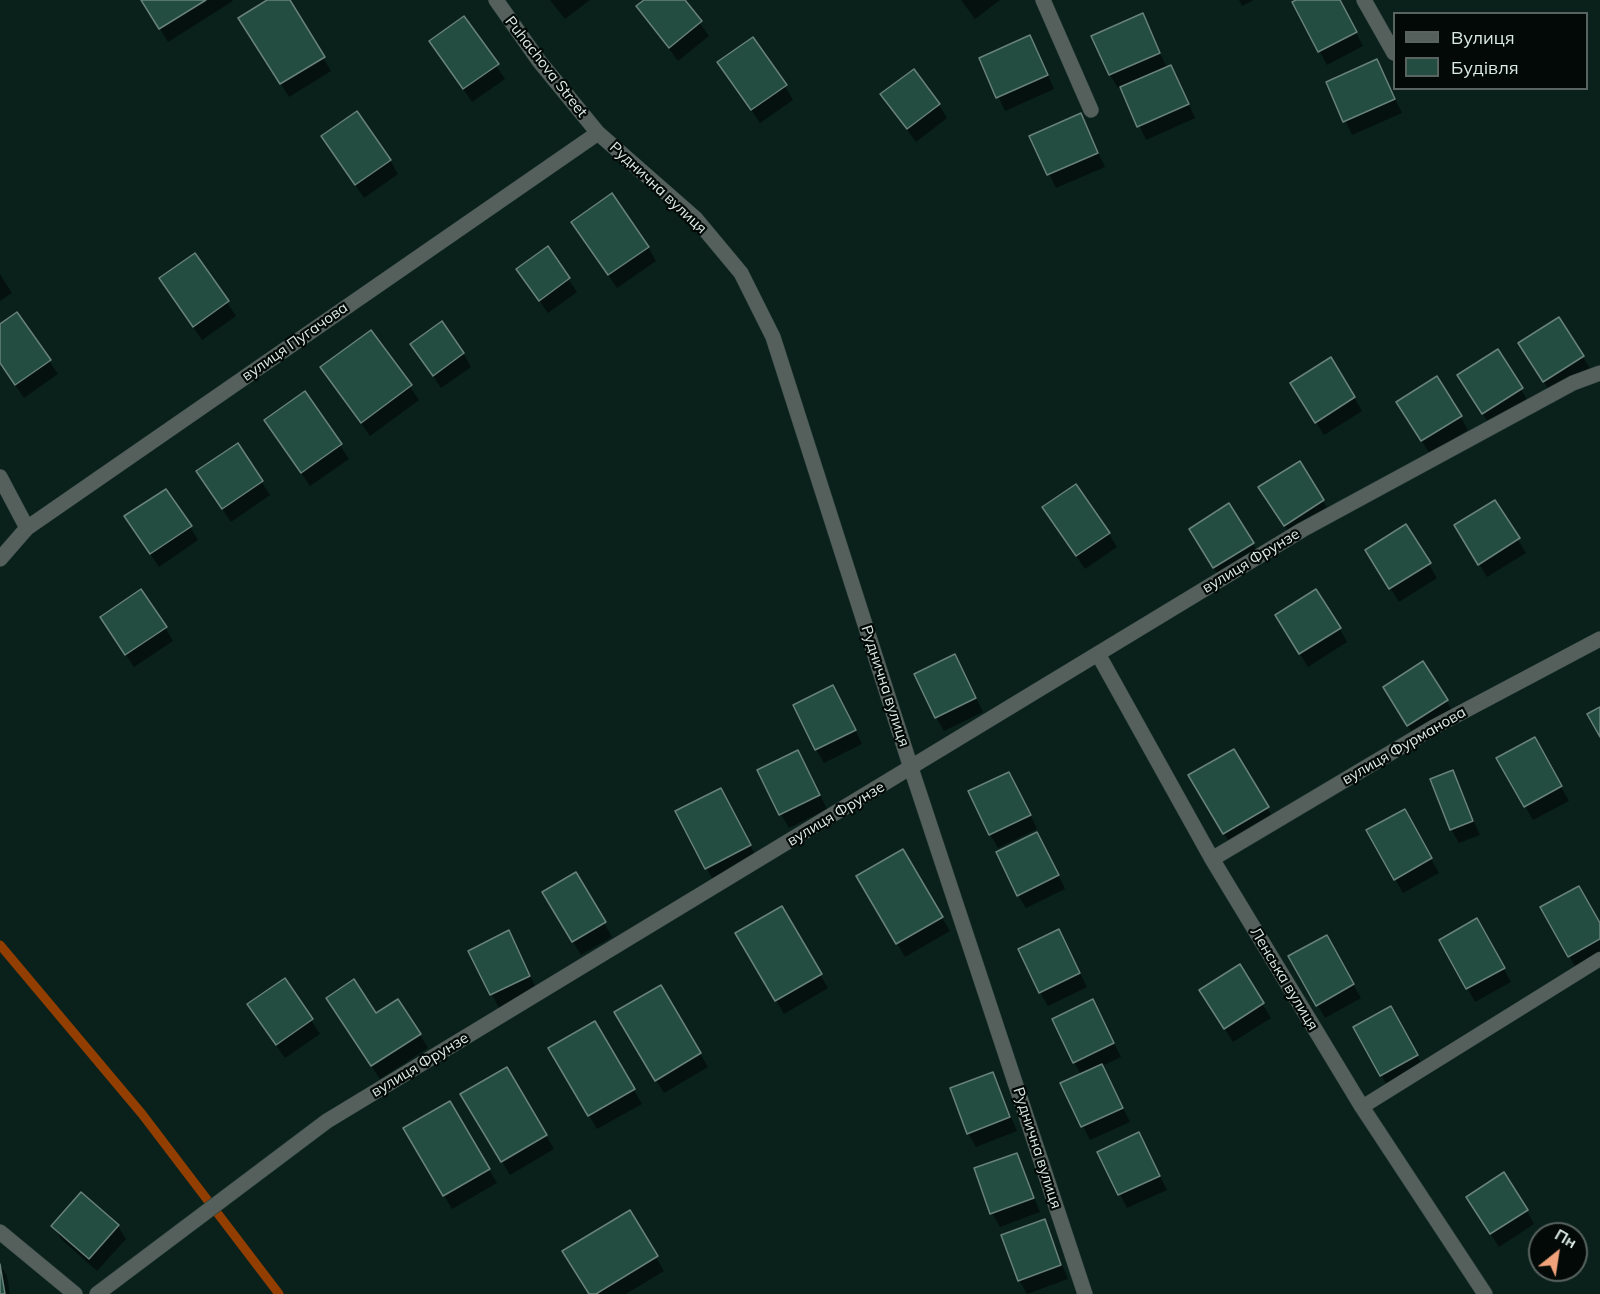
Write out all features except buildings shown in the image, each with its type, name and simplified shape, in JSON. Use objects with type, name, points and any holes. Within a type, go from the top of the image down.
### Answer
[{"type":"street","name":"Puhachova Street","points":[[496,0],[539,61],[598,133]]},
{"type":"street","points":[[1043,0],[1091,110]]},
{"type":"street","points":[[1364,0],[1393,50]]},
{"type":"street","name":"вулиця Пугачова","points":[[0,559],[27,528],[598,133]]},
{"type":"street","name":"Руднична вулиця","points":[[598,133],[696,219],[741,273],[773,337],[911,768],[1085,1294]]},
{"type":"street","name":"вулиця Фрунзе","points":[[97,1294],[327,1121],[1302,530],[1573,383],[1600,372]]},
{"type":"street","points":[[0,477],[27,528]]},
{"type":"street","name":"вулиця Фурманова","points":[[1212,859],[1434,727],[1600,639]]},
{"type":"street","name":"Ленська вулиця","points":[[1098,654],[1212,859],[1362,1107],[1485,1294]]},
{"type":"street","points":[[0,1232],[75,1294]]},
{"type":"lane","points":[[1362,1107],[1600,959]]},
{"type":"waterway","points":[[0,945],[142,1114],[279,1294]]}]
